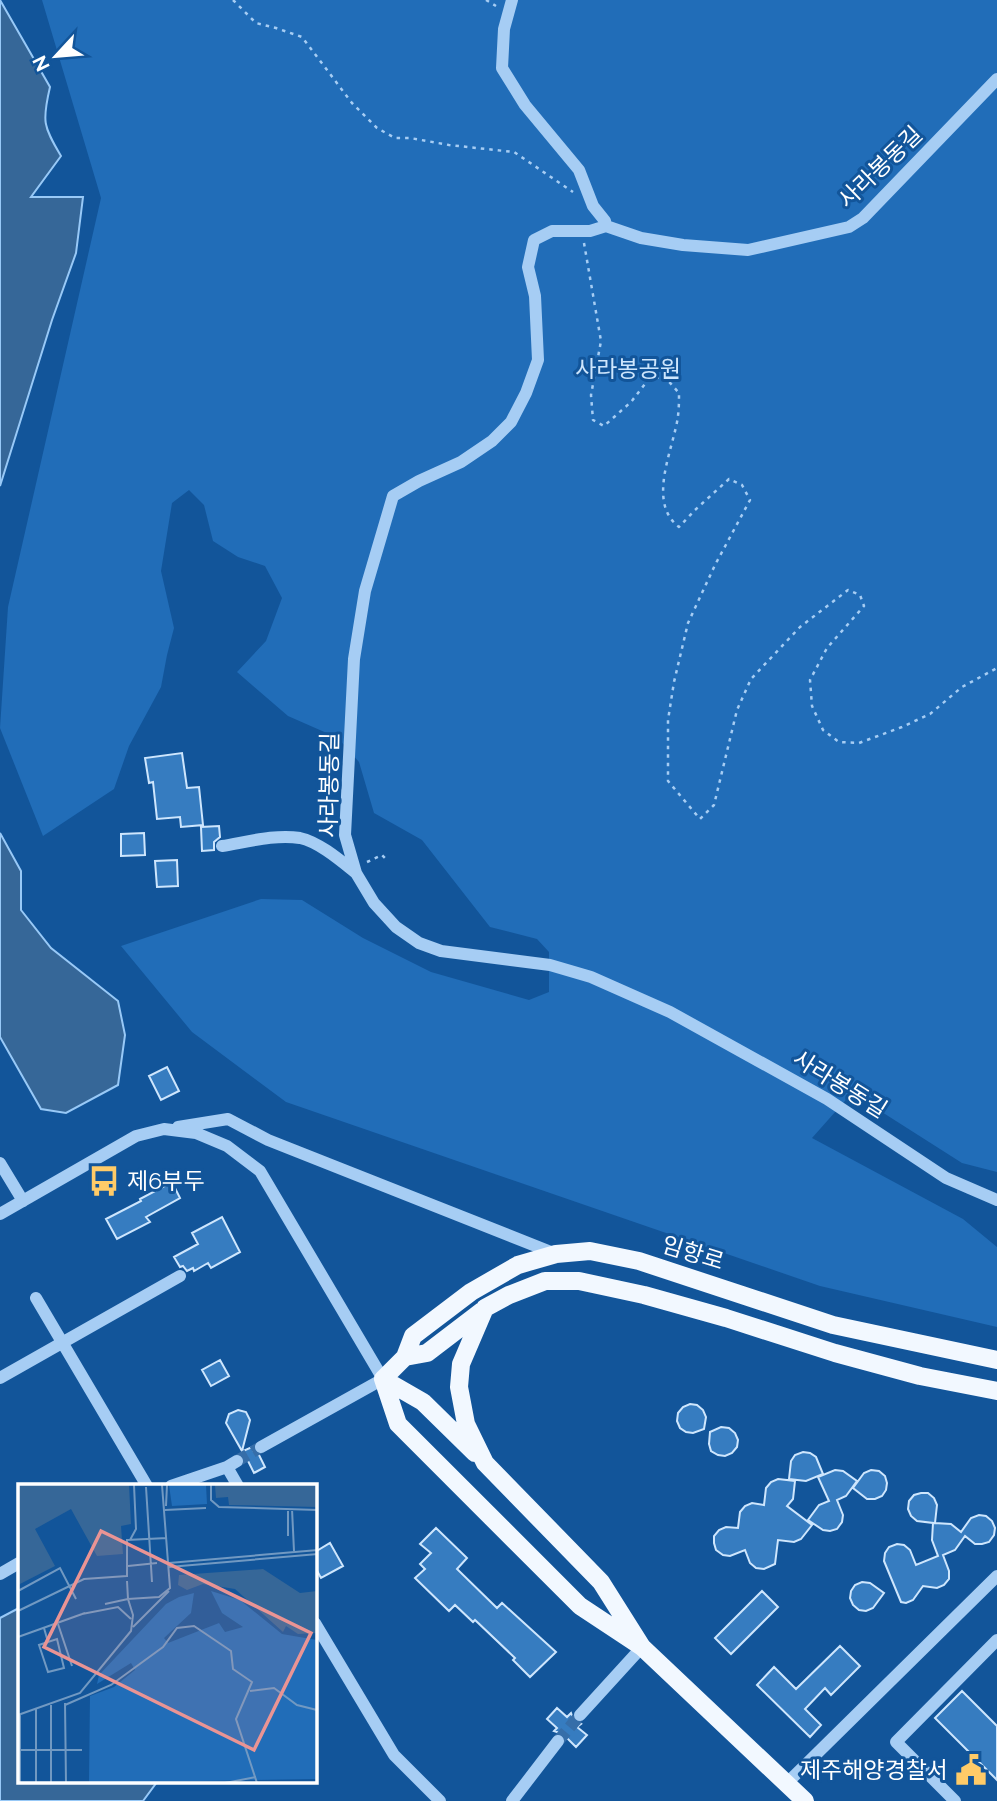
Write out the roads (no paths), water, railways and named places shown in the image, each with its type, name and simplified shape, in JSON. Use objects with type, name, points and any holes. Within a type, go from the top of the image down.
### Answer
[{"type":"main road","name":"임항로","points":[[383,1379],[405,1357],[413,1336],[471,1292],[518,1265],[556,1254],[590,1251],[639,1261],[833,1325],[997,1360]]},
{"type":"main road","name":"임항로","points":[[405,1357],[427,1353],[485,1308],[509,1295],[545,1281],[579,1281],[644,1295],[726,1318],[920,1377],[997,1391]]},
{"type":"main road","points":[[485,1308],[461,1364],[459,1387],[466,1424],[485,1463]]},
{"type":"main road","points":[[383,1379],[423,1402],[601,1582],[642,1647]]},
{"type":"main road","points":[[383,1379],[398,1424],[580,1606],[642,1647],[805,1801]]},
{"type":"street","points":[[512,0],[504,29],[502,68],[525,105],[579,170],[593,206],[605,220],[606,226]]},
{"type":"street","name":"사라봉동길","points":[[997,79],[863,218],[849,227],[748,250],[683,246],[641,238],[606,226],[590,231],[552,231],[534,240],[528,267],[535,296],[538,360],[526,393],[511,422],[492,441],[461,462],[393,496],[365,591],[354,659],[345,835],[355,870],[374,903],[396,927],[419,943],[441,951],[550,965],[591,977],[659,1007],[827,1099],[946,1178],[997,1200]]},
{"type":"street","points":[[222,846],[277,838],[302,839],[331,853],[355,870]]},
{"type":"street","points":[[0,1214],[136,1136],[228,1119],[268,1140],[556,1254]]},
{"type":"street","points":[[164,1129],[196,1133],[227,1146],[260,1171],[383,1379],[261,1447]]},
{"type":"street","points":[[0,1163],[23,1201]]},
{"type":"street","points":[[0,1378],[180,1276]]},
{"type":"street","points":[[36,1298],[146,1484]]},
{"type":"street","points":[[177,1484],[232,1464],[237,1484]]},
{"type":"street","points":[[0,1574],[18,1564]]},
{"type":"street","points":[[787,1783],[997,1576]]},
{"type":"street","points":[[317,1625],[394,1755],[440,1801]]},
{"type":"street","points":[[947,1798],[896,1742],[997,1640]]},
{"type":"street","points":[[580,1715],[642,1647]]},
{"type":"street","points":[[512,1801],[558,1741]]},
{"type":"tunnel","points":[[237,1461],[261,1447]]},
{"type":"tunnel","points":[[558,1741],[580,1715]]},
{"type":"place","name":"제6부두","points":[[104,1181]]},
{"type":"place","name":"제주해양경찰서","points":[[971,1770]]},
{"type":"park label","name":"사라봉공원","points":[[628,369]]}]
